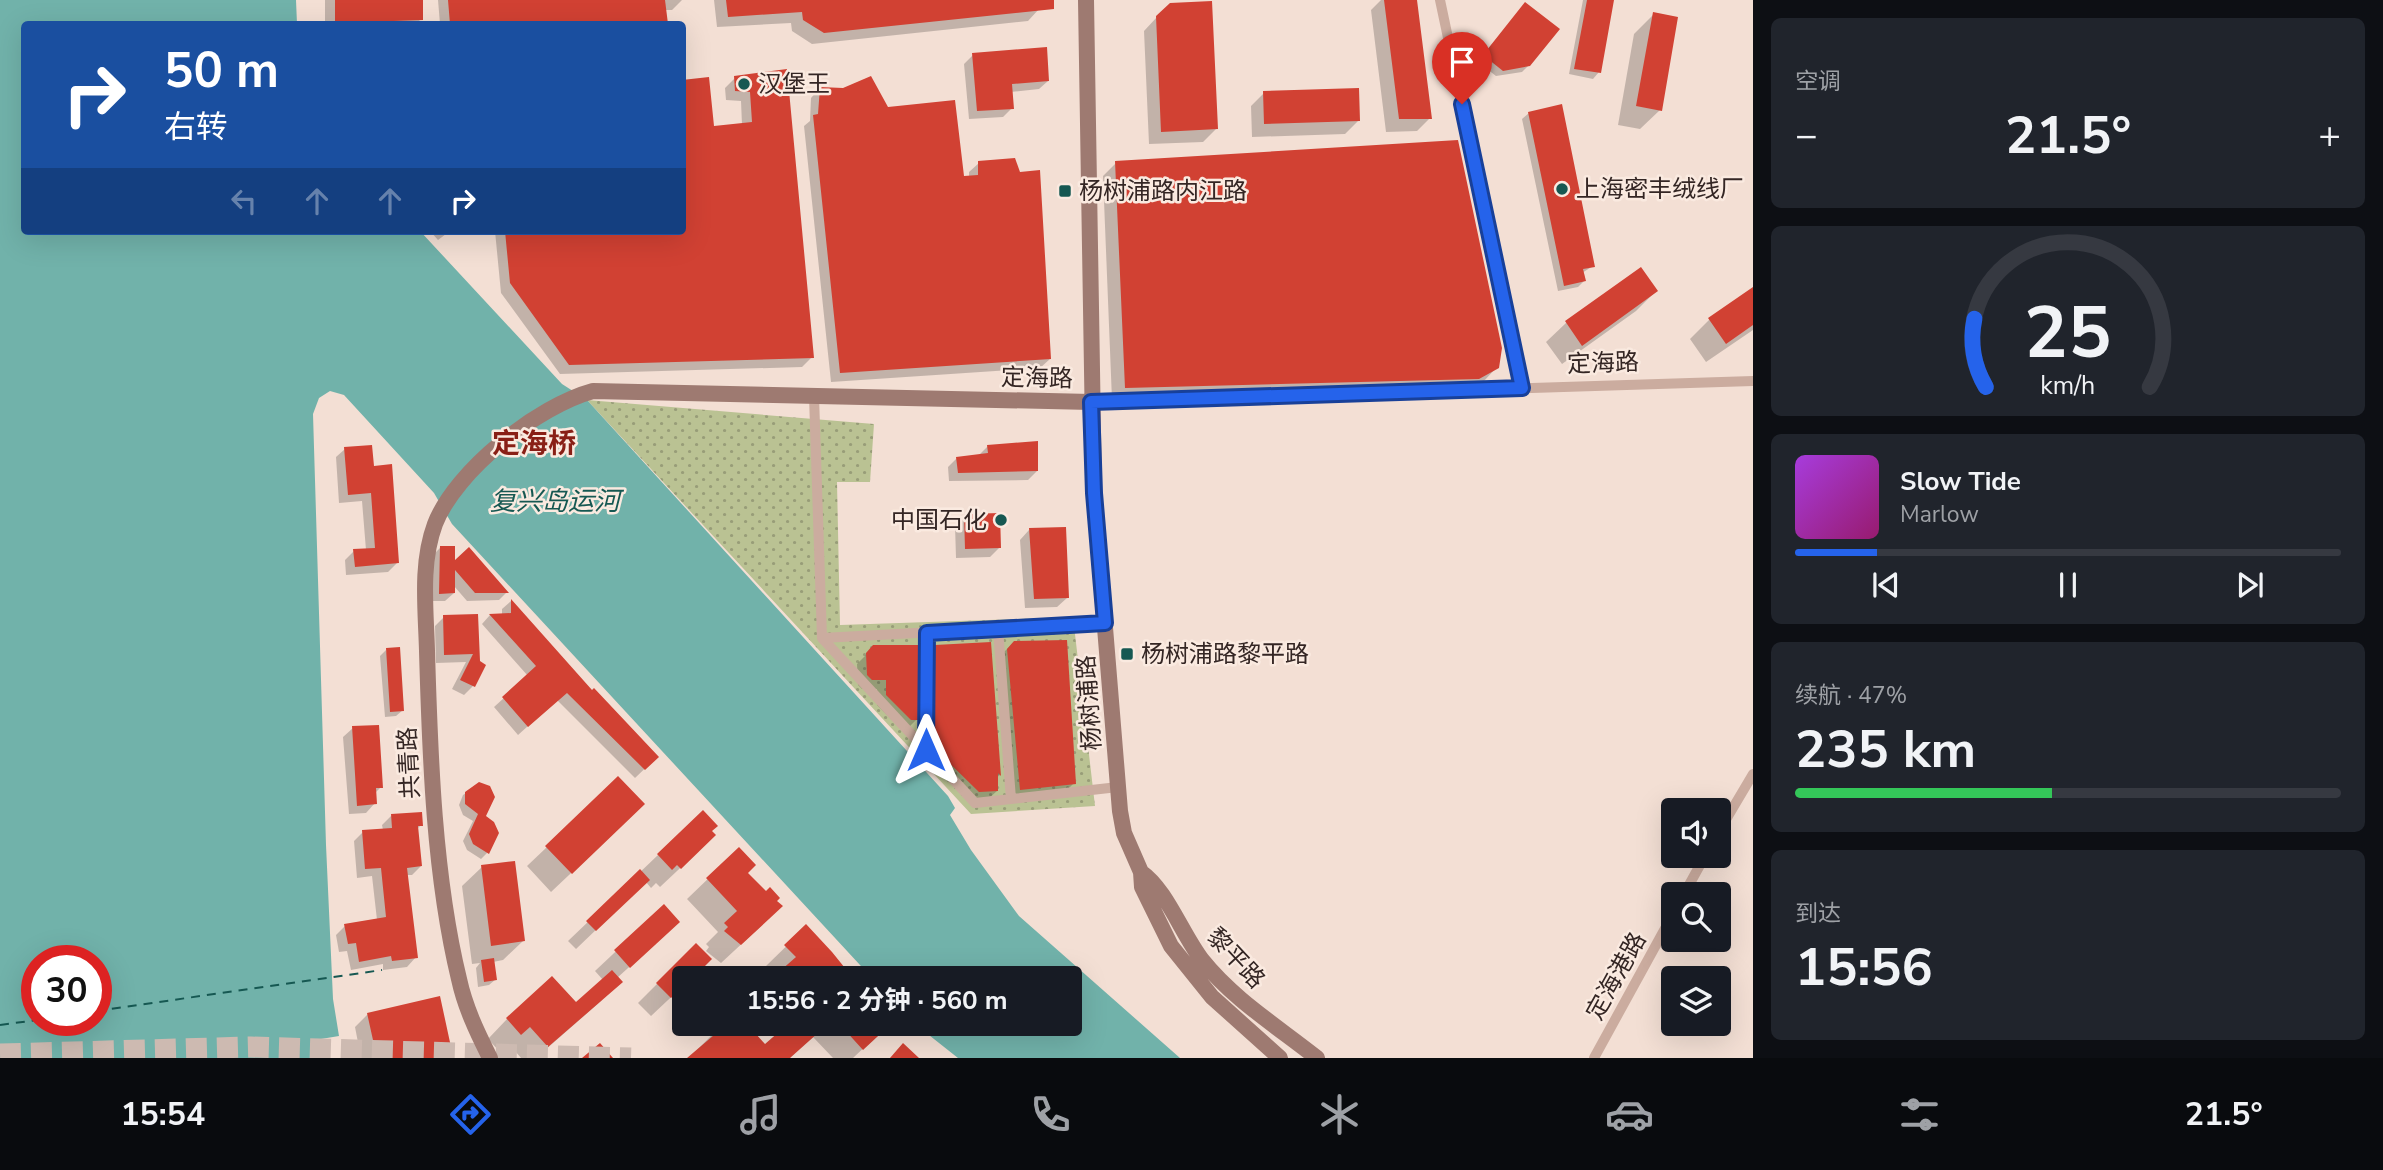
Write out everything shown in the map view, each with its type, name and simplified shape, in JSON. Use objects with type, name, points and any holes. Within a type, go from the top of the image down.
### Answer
[{"type":"main road","name":"杨树浦路","points":[[1086,0],[1094,493],[1124,833]]},
{"type":"main road","name":"定海路","points":[[473,470],[526,424],[555,404],[593,391],[1091,402]]},
{"type":"main road","name":"共青路","points":[[473,470],[449,498],[435,525],[426,573],[435,809],[458,976],[471,1020],[490,1058]]},
{"type":"main road","name":"黎平路","points":[[1124,833],[1141,872],[1142,887],[1156,917],[1190,972],[1237,1022],[1280,1058]]},
{"type":"main road","name":"黎平路","points":[[1141,872],[1152,880],[1182,932],[1224,984],[1317,1058]]},
{"type":"street","points":[[1440,0],[1522,388]]},
{"type":"street","name":"定海路","points":[[1091,402],[1753,381]]},
{"type":"street","points":[[814,396],[822,638],[975,803],[1118,787]]},
{"type":"street","points":[[822,638],[1105,623]]},
{"type":"street","points":[[998,629],[1011,799]]},
{"type":"street","points":[[926,750],[927,633]]},
{"type":"street","points":[[1731,811],[1753,774]]},
{"type":"street","name":"定海港路","points":[[1594,1058],[1661,937]]},
{"type":"green space","points":[[587,400],[874,424],[870,482],[837,482],[840,625],[1073,617],[1095,806],[971,814]]},
{"type":"water","name":"复兴岛运河","points":[[0,0],[296,0],[297,21],[21,21],[21,235],[424,235],[562,384],[587,400],[948,796],[955,808],[950,815],[971,850],[1019,916],[1076,966],[861,966],[452,524],[434,493],[344,395],[330,391],[319,398],[313,414],[326,845],[333,999],[339,1036],[321,1039],[324,1058],[0,1058]]},
{"type":"water","points":[[1082,972],[1180,1058],[958,1058],[930,1036],[1082,1036]]},
{"type":"building","points":[[335,0],[423,0],[423,20],[335,21]]},
{"type":"building","points":[[448,0],[665,0],[668,21],[450,21]]},
{"type":"building","points":[[726,0],[1054,0],[1054,9],[824,33],[803,20],[802,12],[728,17]]},
{"type":"building","points":[[1384,0],[1417,0],[1432,119],[1399,119]]},
{"type":"building","points":[[1587,0],[1614,0],[1601,73],[1574,69]]},
{"type":"building","points":[[1212,1],[1218,129],[1161,132],[1156,16],[1170,3]]},
{"type":"building","points":[[1525,2],[1560,29],[1530,66],[1503,71],[1483,55]]},
{"type":"building","points":[[1653,12],[1678,17],[1662,111],[1636,106]]},
{"type":"building","points":[[1047,47],[1049,81],[1012,84],[1014,109],[977,111],[972,53]]},
{"type":"building","points":[[787,69],[814,358],[569,365],[510,283],[505,235],[686,235],[686,80],[709,77],[714,126],[752,122],[750,92],[735,91],[734,76]]},
{"type":"building","points":[[871,76],[888,107],[955,100],[964,176],[978,175],[978,161],[1015,158],[1020,172],[1040,170],[1051,359],[840,373],[813,115],[818,114],[820,87],[843,88]]},
{"type":"building","points":[[1359,88],[1360,121],[1264,124],[1263,91]]},
{"type":"building","name":"上海密丰绒线厂","points":[[1562,104],[1595,267],[1583,269],[1586,281],[1564,286],[1528,112]]},
{"type":"building","points":[[1458,140],[1502,348],[1499,368],[1479,379],[1125,388],[1115,161]]},
{"type":"building","points":[[1641,267],[1658,291],[1582,346],[1565,321]]},
{"type":"building","points":[[1753,287],[1753,325],[1726,344],[1708,318]]},
{"type":"building","points":[[1038,441],[1038,471],[958,473],[956,457],[988,453],[987,445]]},
{"type":"building","points":[[372,445],[374,466],[392,464],[399,563],[355,567],[353,549],[375,548],[371,493],[348,495],[344,447]]},
{"type":"building","points":[[1000,513],[1001,548],[965,549],[964,514]]},
{"type":"building","points":[[1066,527],[1069,598],[1034,599],[1029,528]]},
{"type":"building","points":[[440,546],[455,546],[455,560],[469,547],[509,593],[475,593],[455,570],[455,593],[439,594]]},
{"type":"building","points":[[511,599],[592,690],[594,688],[659,757],[645,770],[567,693],[528,727],[502,697],[536,666],[489,614],[511,613]]},
{"type":"building","points":[[478,614],[480,661],[486,665],[475,687],[460,680],[473,654],[444,655],[443,615]]},
{"type":"building","points":[[1067,640],[1076,784],[1020,790],[1007,649],[1014,641]]},
{"type":"building","points":[[991,642],[1001,776],[998,773],[998,791],[979,792],[935,749],[935,645]]},
{"type":"building","points":[[873,645],[919,645],[918,720],[911,720],[886,695],[886,680],[872,680],[867,675],[866,653]]},
{"type":"building","points":[[400,647],[404,711],[390,712],[386,648]]},
{"type":"building","points":[[379,725],[383,788],[376,788],[377,804],[357,806],[352,726]]},
{"type":"building","points":[[618,776],[645,804],[572,874],[545,846]]},
{"type":"building","points":[[479,782],[490,786],[495,797],[486,816],[494,822],[499,833],[489,854],[473,844],[469,834],[478,814],[465,804],[465,792]]},
{"type":"building","points":[[703,810],[718,826],[712,831],[716,835],[681,869],[677,865],[672,870],[657,854]]},
{"type":"building","points":[[422,812],[423,826],[418,826],[422,866],[407,868],[418,958],[392,961],[391,956],[359,962],[356,943],[348,944],[344,924],[386,917],[381,868],[365,869],[362,830],[392,828],[391,814]]},
{"type":"building","points":[[739,847],[756,865],[748,873],[766,891],[770,887],[780,898],[777,901],[783,906],[741,945],[724,931],[728,927],[724,923],[737,911],[706,878]]},
{"type":"building","points":[[515,861],[525,941],[491,946],[481,865]]},
{"type":"building","points":[[640,869],[650,880],[596,931],[586,921]]},
{"type":"building","points":[[664,904],[680,922],[630,968],[614,950]]},
{"type":"building","points":[[806,924],[843,966],[786,966],[796,957],[784,945]]},
{"type":"building","points":[[696,943],[712,959],[705,966],[673,966]]},
{"type":"building","points":[[494,958],[497,980],[484,982],[481,960]]},
{"type":"building","points":[[672,967],[671,998],[656,983]]},
{"type":"building","points":[[612,970],[623,982],[548,1047],[530,1027],[521,1035],[506,1018],[552,976],[576,1002]]},
{"type":"building","points":[[440,996],[451,1047],[441,1049],[443,1058],[377,1058],[367,1013]]},
{"type":"building","points":[[713,1036],[758,1036],[765,1044],[774,1036],[815,1036],[790,1058],[687,1058]]},
{"type":"building","points":[[850,1036],[878,1036],[863,1050]]},
{"type":"building","points":[[600,1043],[613,1058],[582,1058]]},
{"type":"building","points":[[903,1043],[919,1058],[890,1058]]},
{"type":"ferry route","points":[[112,1009],[382,970]]},
{"type":"ferry route","points":[[0,1025],[21,1022]]},
{"type":"tunnel","points":[[0,1054],[251,1047],[631,1058]]},
{"type":"place","name":"汉堡王","points":[[744,84]]},
{"type":"place","name":"上海密丰绒线厂","points":[[1562,189]]},
{"type":"place","name":"杨树浦路内江路","points":[[1065,191]]},
{"type":"place","name":"中国石化","points":[[1001,520]]},
{"type":"place","name":"杨树浦路黎平路","points":[[1127,654]]},
{"type":"district","name":"定海桥","points":[[534,443]]},
{"type":"route","points":[[926,750],[927,633],[1105,623],[1094,493],[1091,402],[1522,388],[1462,104]]}]
